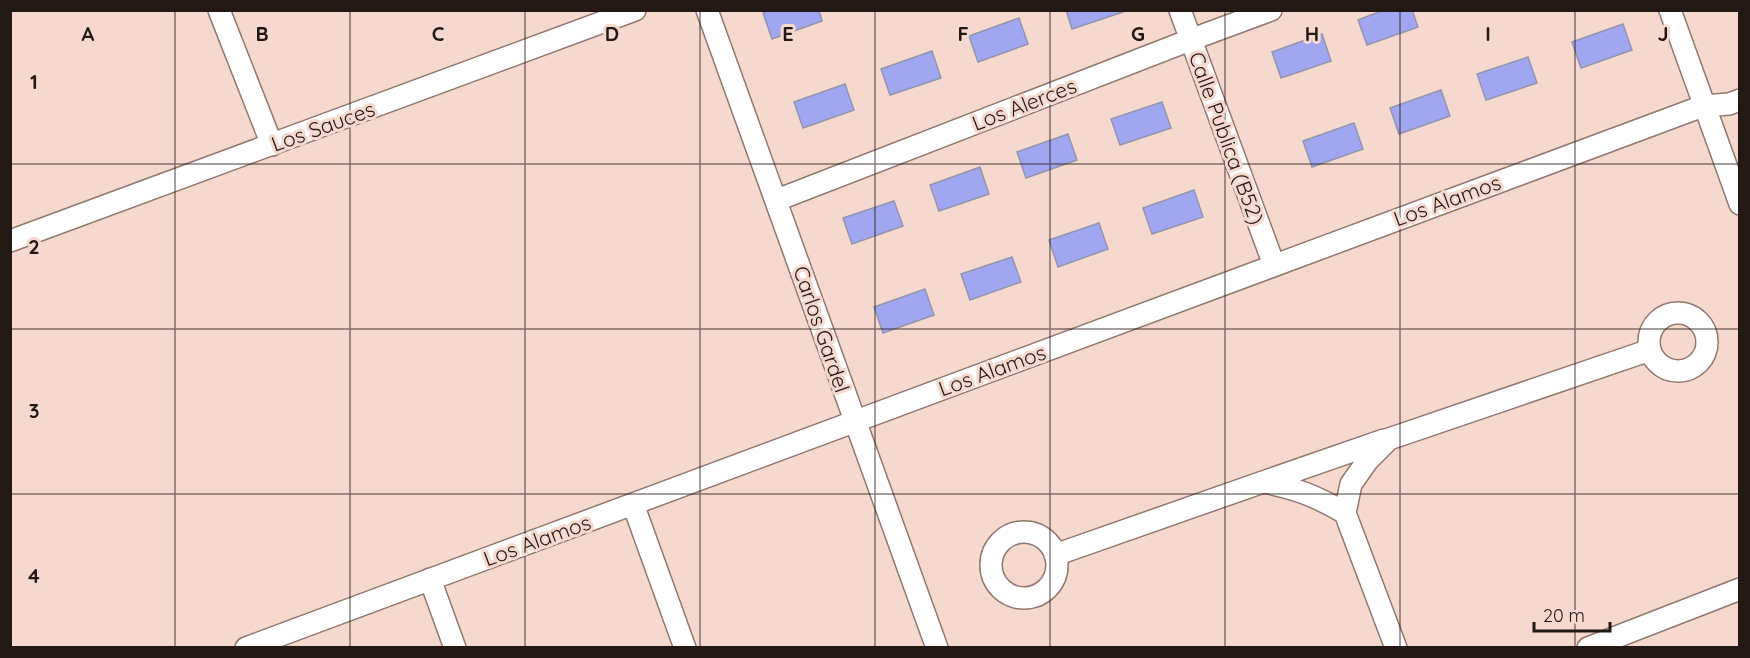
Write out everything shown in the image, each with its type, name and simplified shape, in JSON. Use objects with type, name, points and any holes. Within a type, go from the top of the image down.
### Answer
[{"type":"street","points":[[219,10],[272,145]]},
{"type":"street","name":"Los Sauces","points":[[10,241],[635,10]]},
{"type":"street","name":"Carlos Gardel","points":[[707,10],[937,648]]},
{"type":"street","name":"Calle Publica (B52)","points":[[1180,10],[1274,265]]},
{"type":"street","name":"Los Alerces","points":[[777,200],[1271,10]]},
{"type":"street","points":[[1670,10],[1740,204]]},
{"type":"street","name":"Los Alamos","points":[[246,648],[1703,106],[1729,104],[1740,100]]},
{"type":"street","points":[[1055,555],[1650,350]]},
{"type":"street","points":[[1389,439],[1368,460],[1351,484],[1345,513],[1396,648]]},
{"type":"street","points":[[1263,482],[1292,487],[1318,497],[1345,513]]},
{"type":"street","points":[[633,504],[686,648]]},
{"type":"street","points":[[430,579],[455,648]]},
{"type":"street","points":[[1588,648],[1740,589]]},
{"type":"building","points":[[770,10],[819,10],[822,21],[772,39],[763,13]]},
{"type":"building","points":[[1066,10],[1122,10],[1123,12],[1072,29]]},
{"type":"building","points":[[1384,10],[1412,10],[1418,27],[1367,45],[1358,20]]},
{"type":"building","points":[[1019,18],[1028,44],[978,62],[969,36]]},
{"type":"building","points":[[1623,24],[1632,50],[1581,68],[1572,42]]},
{"type":"building","points":[[1322,34],[1331,61],[1281,78],[1272,52]]},
{"type":"building","points":[[932,51],[941,78],[890,95],[881,69]]},
{"type":"building","points":[[1528,57],[1537,83],[1486,100],[1477,74]]},
{"type":"building","points":[[845,84],[854,110],[803,128],[794,102]]},
{"type":"building","points":[[1441,90],[1450,116],[1399,134],[1390,108]]},
{"type":"building","points":[[1162,102],[1171,128],[1120,145],[1111,119]]},
{"type":"building","points":[[1354,123],[1363,149],[1312,167],[1303,141]]},
{"type":"building","points":[[1068,134],[1077,160],[1026,178],[1017,152]]},
{"type":"building","points":[[980,167],[989,194],[939,211],[930,185]]},
{"type":"building","points":[[1194,190],[1203,217],[1152,234],[1143,208]]},
{"type":"building","points":[[894,201],[903,226],[852,244],[843,218]]},
{"type":"building","points":[[1099,223],[1108,249],[1058,267],[1049,240]]},
{"type":"building","points":[[1012,257],[1021,282],[970,300],[961,274]]},
{"type":"building","points":[[925,289],[934,315],[883,333],[874,307]]}]
